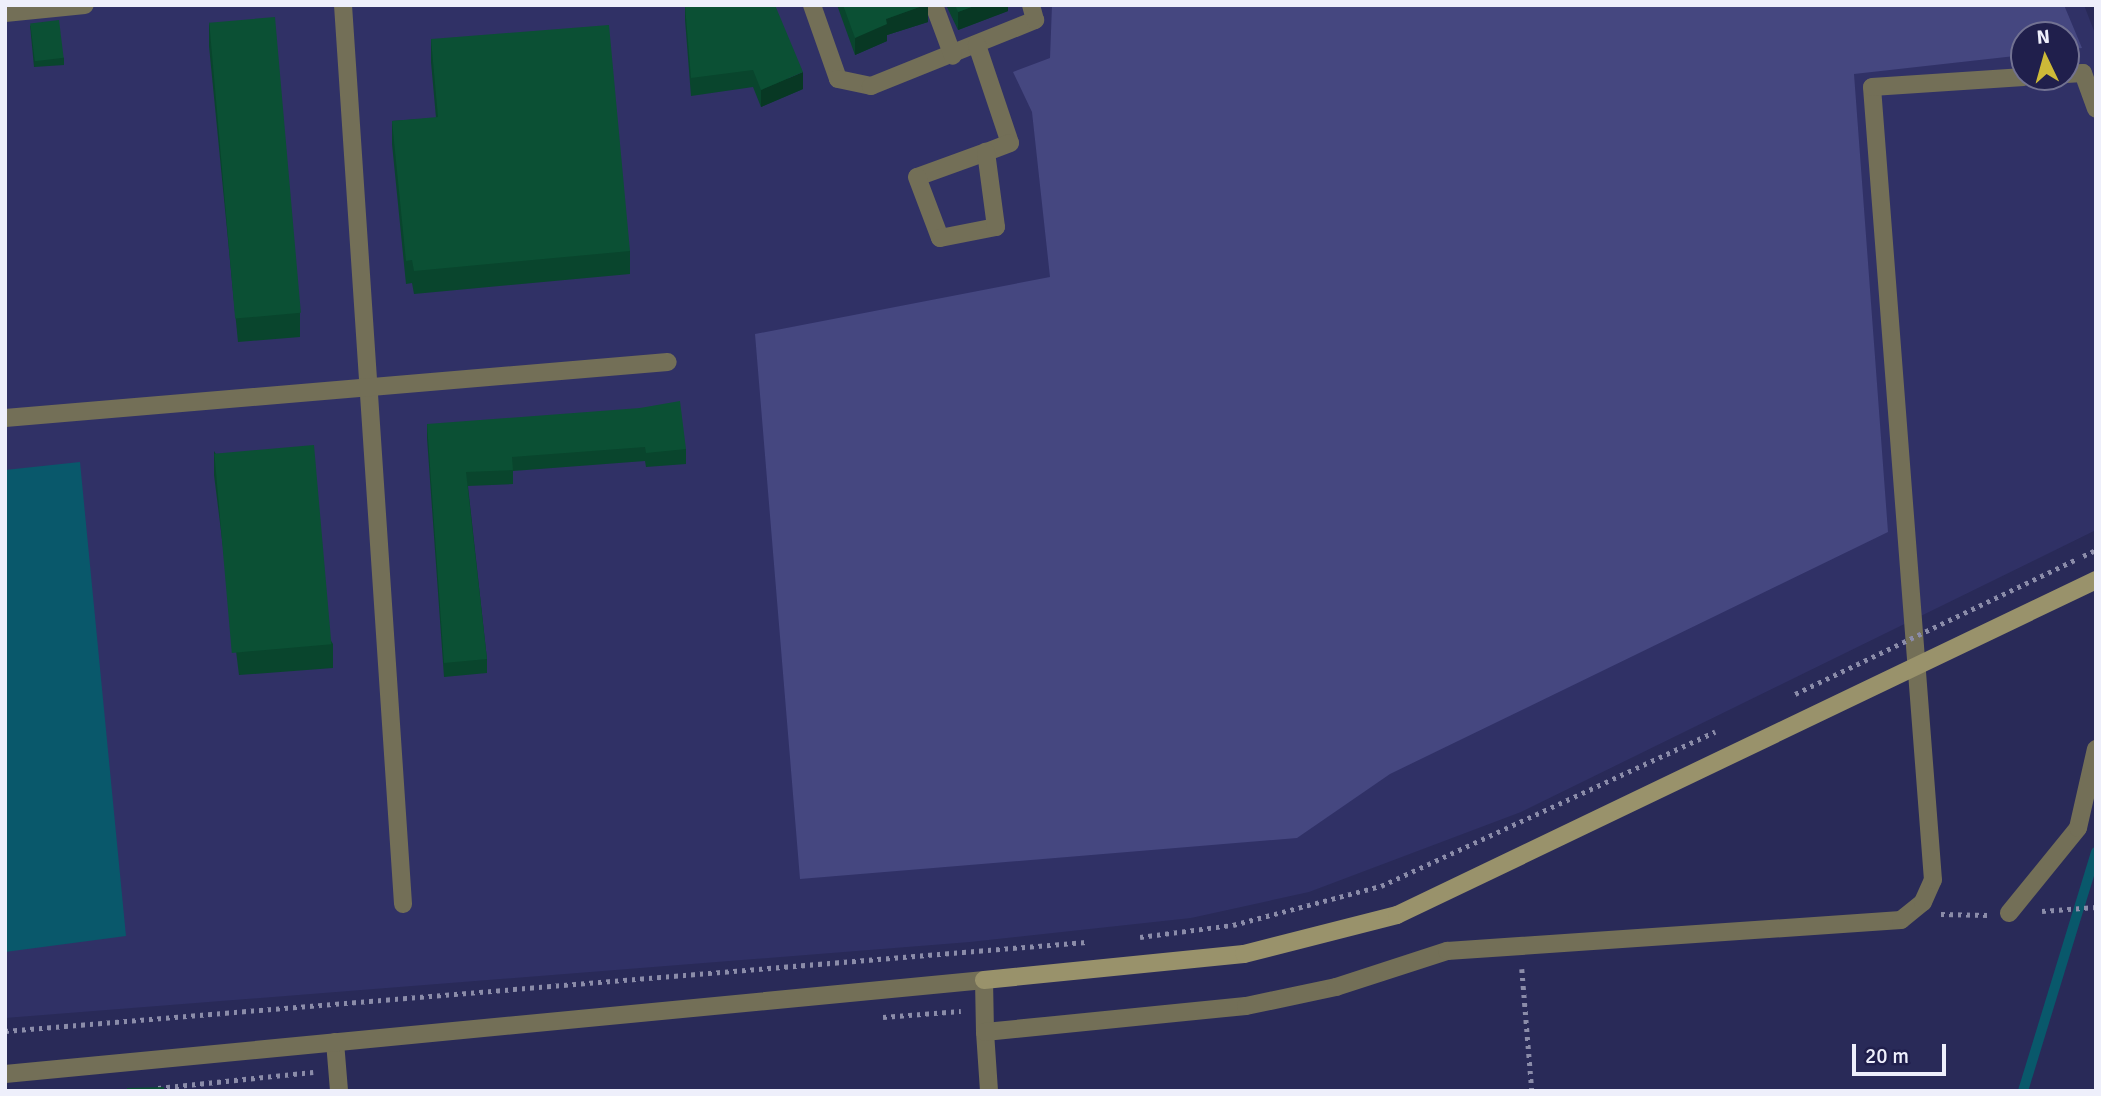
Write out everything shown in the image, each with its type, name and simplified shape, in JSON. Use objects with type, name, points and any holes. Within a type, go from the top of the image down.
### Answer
[{"type":"street","points":[[5,13],[85,5]]},
{"type":"street","points":[[343,5],[403,905]]},
{"type":"street","points":[[812,5],[838,79],[871,86],[953,56],[1035,20],[1031,5]]},
{"type":"street","points":[[934,5],[953,56]]},
{"type":"street","points":[[977,45],[1010,143],[917,177],[940,238],[996,228],[986,152]]},
{"type":"street","points":[[2080,72],[2096,108]]},
{"type":"street","points":[[985,1032],[1245,1006],[1336,987],[1447,951],[1901,920],[1923,902],[1933,880],[1872,87],[2010,78]]},
{"type":"street","points":[[5,418],[368,390],[668,362]]},
{"type":"street","points":[[5,1074],[1244,954],[1397,915],[2096,580]]},
{"type":"street","points":[[2009,913],[2078,828],[2096,749]]},
{"type":"street","points":[[984,980],[989,1091]]},
{"type":"street","points":[[335,1042],[339,1091]]},
{"type":"path","points":[[1786,698],[2096,550]]},
{"type":"path","points":[[1132,938],[1233,925],[1381,886],[1724,728]]},
{"type":"path","points":[[5,1031],[1092,942]]},
{"type":"path","points":[[1520,947],[1532,1091]]},
{"type":"shaded area","points":[[5,5],[2084,5],[2096,36],[2096,530],[1521,812],[1309,892],[1191,918],[970,942],[5,1018]]},
{"type":"shaded area","points":[[1052,5],[2064,5],[2071,21],[2010,21],[2010,57],[1854,74],[1888,532],[1390,774],[1297,838],[800,879],[755,334],[1050,277],[1032,112],[1013,72],[1050,58]]},
{"type":"water","points":[[80,462],[126,936],[5,952],[5,470]]},
{"type":"building","points":[[685,5],[775,5],[803,72],[761,90],[753,70],[691,78]]},
{"type":"building","points":[[843,5],[925,5],[886,19],[887,24],[855,38]]},
{"type":"building","points":[[955,5],[977,5],[958,12]]},
{"type":"building","points":[[275,17],[301,313],[235,319],[209,23]]},
{"type":"building","points":[[59,20],[64,58],[35,61],[30,24]]},
{"type":"building","points":[[609,25],[630,251],[414,271],[412,260],[406,261],[392,121],[438,117],[431,39]]},
{"type":"building","points":[[680,401],[686,449],[646,453],[645,447],[512,457],[513,470],[466,472],[487,659],[444,663],[427,424],[640,408]]},
{"type":"building","points":[[314,445],[331,644],[232,653],[214,454]]},
{"type":"building","points":[[164,1087],[164,1091],[127,1091],[127,1088]]},
{"type":"waterway","points":[[2023,1091],[2096,852]]}]
